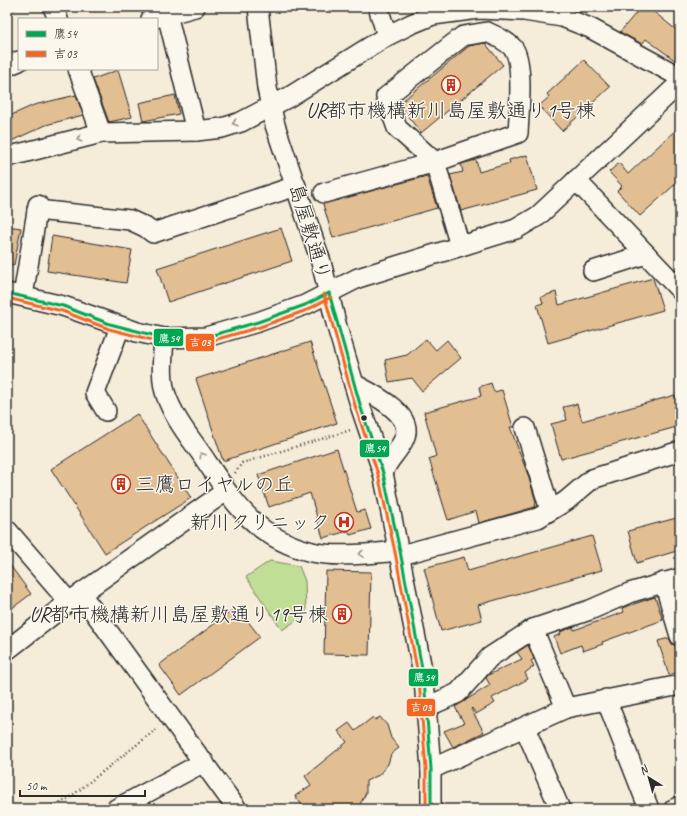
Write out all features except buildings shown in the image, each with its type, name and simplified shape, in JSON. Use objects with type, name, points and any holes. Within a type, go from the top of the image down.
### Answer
[{"type":"street","points":[[53,7],[58,18]]},
{"type":"street","points":[[195,7],[159,17],[196,131]]},
{"type":"street","name":"島屋敷通り","points":[[258,7],[270,107],[329,293],[367,426],[384,473],[424,679],[431,769],[431,809]]},
{"type":"street","points":[[378,7],[387,36]]},
{"type":"street","points":[[7,157],[101,133],[196,131],[222,128],[241,122],[270,107],[387,36],[433,15],[478,8],[524,11],[562,17],[590,28],[680,78]]},
{"type":"street","points":[[324,193],[435,162],[518,133],[520,60],[514,49],[509,44],[487,32],[463,36],[386,97],[397,128],[435,162],[460,246]]},
{"type":"street","points":[[7,66],[18,61]]},
{"type":"street","points":[[78,70],[101,133]]},
{"type":"street","points":[[296,186],[153,233],[145,227],[130,220],[38,208],[15,294],[63,306],[120,327],[164,338],[206,337],[292,310],[358,278],[516,229],[538,216],[680,82]]},
{"type":"street","points":[[576,180],[680,290]]},
{"type":"street","points":[[593,271],[646,254]]},
{"type":"street","points":[[106,411],[95,393],[120,327]]},
{"type":"street","points":[[164,338],[162,377],[166,395],[187,433],[225,490],[242,513],[260,527],[278,539],[307,550],[339,554],[400,553],[538,518],[566,501],[592,479],[680,451]]},
{"type":"street","points":[[354,384],[390,405],[398,414],[405,426],[405,438],[399,449],[386,463],[384,473]]},
{"type":"street","points":[[525,428],[550,510]]},
{"type":"street","points":[[7,650],[75,598],[225,490]]},
{"type":"street","points":[[7,530],[75,598],[171,718],[237,809]]},
{"type":"street","points":[[427,707],[458,693],[490,657],[533,629],[590,610],[629,593],[672,580],[680,636]]},
{"type":"street","points":[[533,629],[566,708]]},
{"type":"street","points":[[431,769],[525,728],[566,708],[680,685]]},
{"type":"street","points":[[606,699],[649,809]]},
{"type":"street","points":[[525,728],[560,809]]},
{"type":"street","points":[[116,809],[204,762]]},
{"type":"street","points":[[674,809],[680,806]]},
{"type":"path","points":[[12,8],[19,7]]},
{"type":"path","points":[[225,490],[242,463],[367,426]]},
{"type":"path","points":[[45,809],[68,800],[171,718]]},
{"type":"green space","points":[[270,561],[299,566],[305,581],[306,614],[282,630],[246,577]]},
{"type":"transit line","name":"鷹54","points":[[7,293],[63,306],[110,324],[164,338],[206,337],[258,322],[305,305],[329,293]]},
{"type":"transit line","name":"鷹54","points":[[329,293],[361,408],[383,473],[400,551],[424,679],[431,769],[431,809]]},
{"type":"transit line","name":"吉03","points":[[324,294],[356,409],[378,474],[395,552],[419,680],[426,769],[426,809]]},
{"type":"transit line","name":"吉03","points":[[7,298],[62,311],[109,329],[164,343],[207,342],[260,327],[307,310],[331,297]]},
{"type":"place","name":"UR都市機構新川島屋敷通り1号棟","points":[[451,85]]},
{"type":"place","name":"三鷹ロイヤルの丘","points":[[121,484]]},
{"type":"place","name":"新川クリニック","points":[[344,522]]},
{"type":"place","name":"UR都市機構新川島屋敷通り19号棟","points":[[342,614]]}]
